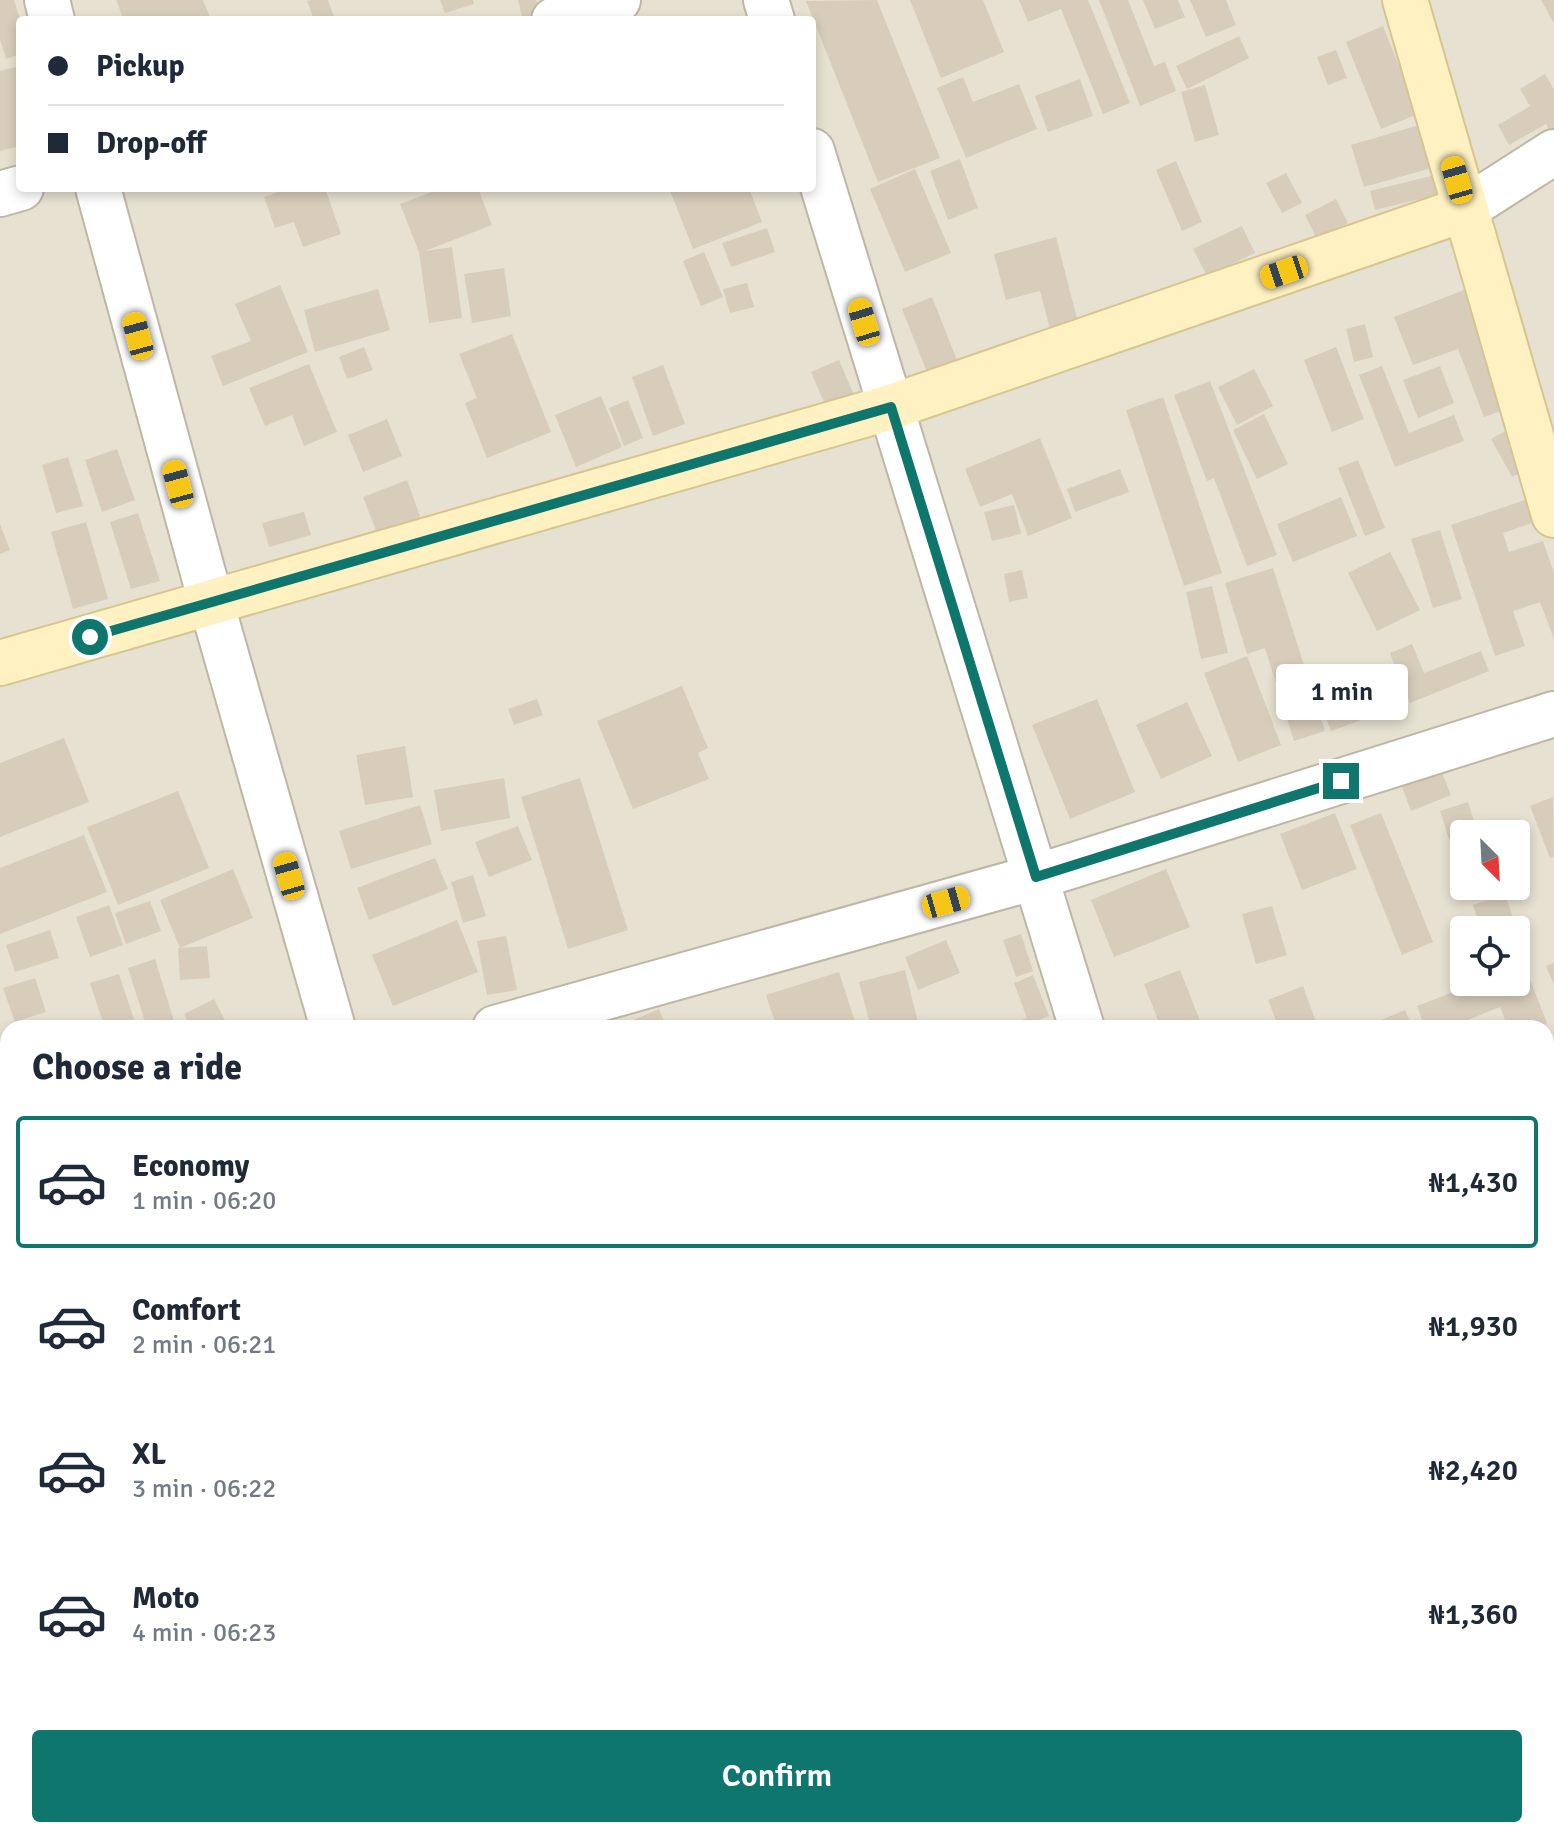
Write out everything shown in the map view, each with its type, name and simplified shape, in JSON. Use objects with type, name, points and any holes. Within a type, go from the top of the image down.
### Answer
[{"type":"street","points":[[567,16],[618,0]]},
{"type":"street","points":[[1405,0],[1553,509]]},
{"type":"street","points":[[0,663],[891,407],[1465,209],[1554,152]]},
{"type":"street","points":[[816,164],[1080,1020]]},
{"type":"street","points":[[99,192],[211,602],[331,1020]]},
{"type":"street","points":[[524,1020],[1036,877],[1554,714]]},
{"type":"shaded area","points":[[0,0],[1554,0],[1554,1020],[0,1020]]},
{"type":"building","points":[[0,0],[14,0],[19,16],[16,16],[16,55],[6,59],[0,39]]},
{"type":"building","points":[[116,0],[203,0],[209,16],[122,16]]},
{"type":"building","points":[[328,0],[334,16],[313,16],[307,1]]},
{"type":"building","points":[[440,0],[473,0],[474,4],[445,13]]},
{"type":"building","points":[[518,0],[536,0],[540,16],[522,16]]},
{"type":"building","points":[[877,0],[940,158],[878,182],[816,26],[816,16],[812,16],[806,1]]},
{"type":"building","points":[[910,0],[983,0],[1004,52],[941,78]]},
{"type":"building","points":[[1019,0],[1088,0],[1130,103],[1103,114],[1061,9],[1028,22]]},
{"type":"building","points":[[1099,0],[1128,0],[1154,66],[1165,62],[1176,91],[1140,106]]},
{"type":"building","points":[[1143,0],[1178,0],[1185,17],[1155,29]]},
{"type":"building","points":[[1190,0],[1226,0],[1236,25],[1206,37]]},
{"type":"building","points":[[1541,0],[1554,0],[1554,23]]},
{"type":"building","points":[[1383,26],[1418,114],[1381,129],[1346,42]]},
{"type":"building","points":[[1239,36],[1249,58],[1187,89],[1176,66]]},
{"type":"building","points":[[1336,50],[1347,78],[1328,85],[1317,57]]},
{"type":"building","points":[[16,67],[16,147],[0,151],[0,71]]},
{"type":"building","points":[[1545,74],[1554,89],[1554,138],[1546,124],[1509,145],[1498,125],[1530,106],[1520,89]]},
{"type":"building","points":[[963,77],[973,102],[1019,84],[1037,129],[966,158],[937,88]]},
{"type":"building","points":[[1080,79],[1093,116],[1048,132],[1035,96]]},
{"type":"building","points":[[1205,85],[1219,135],[1195,142],[1181,92]]},
{"type":"building","points":[[1419,125],[1432,168],[1364,187],[1351,145]]},
{"type":"building","points":[[960,159],[978,208],[948,220],[930,171]]},
{"type":"building","points":[[1176,161],[1202,222],[1182,231],[1156,170]]},
{"type":"building","points":[[915,169],[951,253],[905,272],[870,189]]},
{"type":"building","points":[[1286,173],[1302,203],[1282,213],[1266,183]]},
{"type":"building","points":[[1435,175],[1440,194],[1375,210],[1370,191]]},
{"type":"building","points":[[278,192],[326,192],[341,234],[303,247],[294,222],[275,228],[264,197]]},
{"type":"building","points":[[432,192],[480,192],[492,225],[425,251],[452,247],[462,318],[429,323],[419,252],[400,204]]},
{"type":"building","points":[[671,192],[751,192],[762,222],[693,249]]},
{"type":"building","points":[[1336,199],[1348,223],[1317,239],[1305,215]]},
{"type":"building","points":[[1242,226],[1255,253],[1207,276],[1193,249]]},
{"type":"building","points":[[767,228],[775,252],[731,267],[722,243]]},
{"type":"building","points":[[1056,237],[1080,330],[1052,337],[1040,291],[1006,300],[994,254]]},
{"type":"building","points":[[704,252],[723,297],[701,306],[683,261]]},
{"type":"building","points":[[504,268],[511,316],[472,323],[464,274]]},
{"type":"building","points":[[747,283],[754,307],[730,313],[723,289]]},
{"type":"building","points":[[280,285],[308,352],[223,386],[211,356],[251,341],[235,304]]},
{"type":"building","points":[[378,289],[390,330],[315,352],[304,310]]},
{"type":"building","points":[[1464,290],[1509,408],[1484,417],[1458,349],[1413,365],[1394,317]]},
{"type":"building","points":[[932,297],[957,360],[927,372],[902,309]]},
{"type":"building","points":[[1365,324],[1373,357],[1354,362],[1346,329]]},
{"type":"building","points":[[512,334],[551,432],[487,458],[465,403],[477,398],[459,354]]},
{"type":"building","points":[[364,347],[373,370],[347,379],[339,357]]},
{"type":"building","points":[[1336,347],[1364,419],[1332,432],[1304,360]]},
{"type":"building","points":[[839,360],[857,402],[829,414],[811,372]]},
{"type":"building","points":[[309,364],[337,432],[304,446],[292,415],[265,426],[249,388]]},
{"type":"building","points":[[663,365],[685,424],[653,436],[632,377]]},
{"type":"building","points":[[1382,366],[1409,433],[1454,415],[1464,441],[1395,467],[1359,375]]},
{"type":"building","points":[[1440,366],[1454,403],[1418,418],[1403,380]]},
{"type":"building","points":[[1254,369],[1273,406],[1237,425],[1218,387]]},
{"type":"building","points":[[1210,381],[1277,555],[1247,566],[1214,478],[1207,481],[1174,395]]},
{"type":"building","points":[[601,396],[622,447],[576,467],[555,415]]},
{"type":"building","points":[[1163,397],[1222,573],[1184,586],[1126,410]]},
{"type":"building","points":[[628,400],[643,438],[624,446],[609,408]]},
{"type":"building","points":[[1264,414],[1288,464],[1257,479],[1233,430]]},
{"type":"building","points":[[387,419],[402,456],[363,472],[348,435]]},
{"type":"building","points":[[1509,429],[1530,467],[1512,477],[1491,439]]},
{"type":"building","points":[[1040,438],[1072,518],[1028,536],[1012,494],[980,507],[965,469]]},
{"type":"building","points":[[117,449],[135,500],[102,512],[85,460]]},
{"type":"building","points":[[68,457],[83,506],[56,513],[42,465]]},
{"type":"building","points":[[1358,460],[1385,528],[1365,536],[1338,468]]},
{"type":"building","points":[[1120,469],[1129,492],[1075,512],[1067,489]]},
{"type":"building","points":[[407,480],[421,519],[378,536],[363,497]]},
{"type":"building","points":[[1341,497],[1357,536],[1293,562],[1277,524]]},
{"type":"building","points":[[1531,498],[1538,521],[1503,533],[1509,552],[1543,541],[1554,573],[1554,639],[1540,602],[1513,611],[1525,646],[1495,656],[1451,525]]},
{"type":"building","points":[[1014,505],[1021,534],[992,541],[984,512]]},
{"type":"building","points":[[304,512],[311,535],[269,547],[262,523]]},
{"type":"building","points":[[138,513],[160,581],[131,589],[110,522]]},
{"type":"building","points":[[86,522],[108,599],[73,609],[51,532]]},
{"type":"building","points":[[0,524],[10,550],[0,554]]},
{"type":"building","points":[[1440,530],[1462,599],[1433,608],[1411,539]]},
{"type":"building","points":[[1390,552],[1420,610],[1377,631],[1348,573]]},
{"type":"building","points":[[1273,568],[1325,731],[1294,741],[1265,648],[1247,654],[1225,583]]},
{"type":"building","points":[[1022,570],[1028,598],[1009,602],[1004,574]]},
{"type":"building","points":[[1212,586],[1228,653],[1201,659],[1186,592]]},
{"type":"building","points":[[1412,644],[1424,673],[1481,651],[1489,671],[1410,703],[1405,691],[1408,703],[1331,731],[1316,692],[1365,673],[1372,692],[1401,682],[1390,653]]},
{"type":"building","points":[[1247,656],[1281,745],[1238,762],[1204,673]]},
{"type":"building","points":[[682,686],[708,748],[698,753],[709,779],[633,809],[597,721]]},
{"type":"building","points":[[537,699],[543,715],[514,725],[508,709]]},
{"type":"building","points":[[1097,699],[1135,792],[1070,819],[1032,725]]},
{"type":"building","points":[[1187,702],[1212,756],[1161,779],[1136,725]]},
{"type":"building","points":[[64,738],[89,802],[0,837],[0,763]]},
{"type":"building","points":[[405,746],[413,797],[365,805],[356,755]]},
{"type":"building","points":[[1440,767],[1451,795],[1411,811],[1400,782]]},
{"type":"building","points":[[504,778],[510,818],[441,831],[434,790]]},
{"type":"building","points":[[580,778],[628,930],[568,949],[521,797]]},
{"type":"building","points":[[178,791],[209,868],[118,905],[87,827]]},
{"type":"building","points":[[1553,797],[1554,857],[1550,858],[1530,806]]},
{"type":"building","points":[[1468,802],[1474,820],[1450,820],[1450,842],[1440,811]]},
{"type":"building","points":[[420,805],[432,844],[351,869],[339,831]]},
{"type":"building","points":[[1335,813],[1357,869],[1302,890],[1280,834]]},
{"type":"building","points":[[1381,813],[1433,942],[1402,955],[1350,825]]},
{"type":"building","points":[[518,826],[532,860],[489,877],[475,842]]},
{"type":"building","points":[[84,835],[107,892],[0,934],[0,868]]},
{"type":"building","points":[[435,858],[448,889],[369,920],[357,888]]},
{"type":"building","points":[[233,869],[253,918],[180,948],[160,900]]},
{"type":"building","points":[[1166,869],[1190,927],[1114,957],[1091,900]]},
{"type":"building","points":[[473,875],[486,916],[463,923],[451,882]]},
{"type":"building","points":[[1488,900],[1507,900],[1512,916],[1477,916],[1473,905]]},
{"type":"building","points":[[150,901],[161,931],[126,944],[115,913]]},
{"type":"building","points":[[109,905],[123,945],[90,957],[76,917]]},
{"type":"building","points":[[1272,906],[1287,955],[1256,964],[1242,914]]},
{"type":"building","points":[[457,920],[478,972],[393,1006],[372,955]]},
{"type":"building","points":[[50,930],[59,958],[15,972],[6,945]]},
{"type":"building","points":[[1021,934],[1033,971],[1016,977],[1003,940]]},
{"type":"building","points":[[506,936],[517,990],[487,995],[477,941]]},
{"type":"building","points":[[946,940],[960,973],[918,990],[905,957]]},
{"type":"building","points":[[207,946],[210,978],[180,980],[178,948]]},
{"type":"building","points":[[155,959],[174,1020],[144,1020],[128,968]]},
{"type":"building","points":[[1554,963],[1554,985],[1546,966]]},
{"type":"building","points":[[905,970],[918,1020],[869,1020],[859,982]]},
{"type":"building","points":[[1180,970],[1200,1020],[1158,1020],[1144,984]]},
{"type":"building","points":[[839,972],[854,1020],[774,1020],[766,995]]},
{"type":"building","points":[[119,974],[134,1020],[102,1020],[90,983]]},
{"type":"building","points":[[1033,975],[1049,1016],[1039,1020],[1022,1020],[1027,1018],[1014,983]]},
{"type":"building","points":[[35,978],[46,1012],[14,1020],[3,988]]},
{"type":"building","points":[[1530,979],[1546,1020],[1505,1020],[1500,1007],[1468,1020],[1422,1020],[1417,1006],[1450,993],[1450,996],[1530,996]]},
{"type":"building","points":[[1303,986],[1315,1020],[1276,1020],[1268,1000]]},
{"type":"building","points":[[214,999],[225,1020],[187,1020],[184,1014]]},
{"type":"building","points":[[659,1009],[664,1020],[634,1020]]},
{"type":"building","points":[[1405,1010],[1409,1020],[1381,1020]]},
{"type":"route","points":[[90,637],[891,407],[1036,877],[1341,781]]}]
